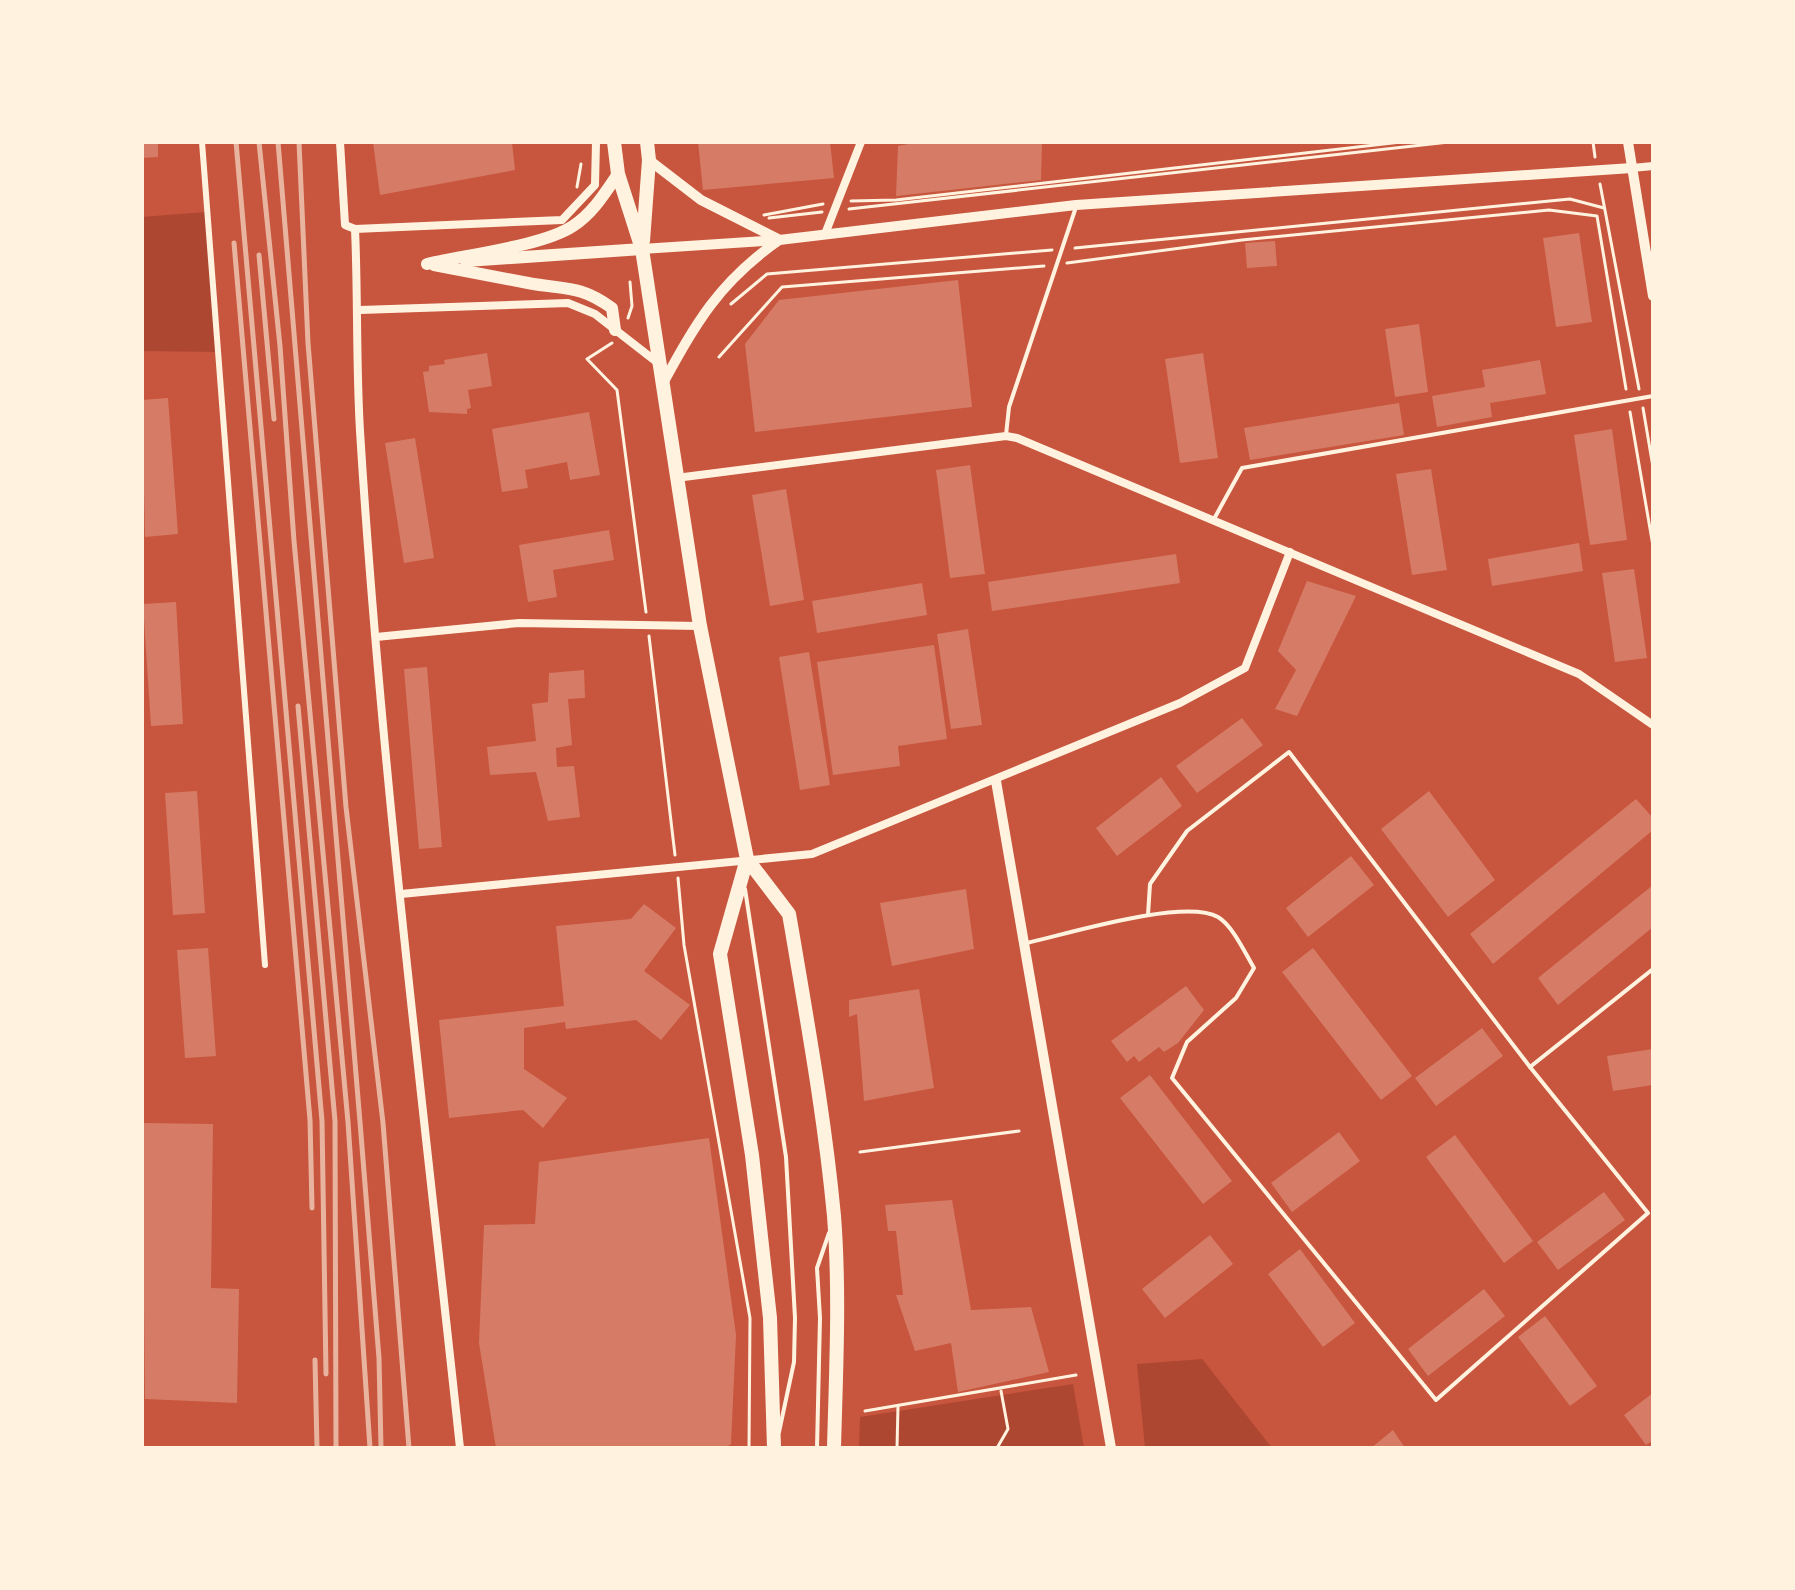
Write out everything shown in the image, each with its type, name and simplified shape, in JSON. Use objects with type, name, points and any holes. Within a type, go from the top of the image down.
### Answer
[{"type":"main road","points":[[614,142],[618,174],[642,249],[700,626],[747,859],[789,914],[824,1119],[834,1218],[838,1318],[834,1448]]},
{"type":"main road","points":[[642,249],[649,160],[645,142]]},
{"type":"main road","points":[[427,264],[537,239],[572,227],[597,205],[618,174]]},
{"type":"main road","points":[[427,264],[642,249]]},
{"type":"main road","points":[[427,264],[533,284],[564,285],[596,297],[612,308],[615,330]]},
{"type":"main road","points":[[747,859],[720,954],[752,1155],[770,1318],[775,1448]]},
{"type":"street","points":[[202,142],[265,965]]},
{"type":"street","points":[[340,142],[345,225],[355,229],[562,220],[595,185],[596,142]]},
{"type":"street","points":[[825,234],[861,142]]},
{"type":"street","points":[[1628,142],[1653,296]]},
{"type":"street","points":[[649,160],[701,200],[779,240]]},
{"type":"street","points":[[642,249],[779,240],[1076,205],[1653,166]]},
{"type":"street","points":[[355,229],[360,310],[360,428],[376,637],[460,1448]]},
{"type":"street","points":[[661,387],[718,291],[746,263],[779,240]]},
{"type":"street","points":[[360,310],[568,303],[595,314],[658,363]]},
{"type":"street","points":[[676,478],[1006,436],[1028,441],[1579,674],[1653,725]]},
{"type":"street","points":[[401,894],[812,854],[1180,703],[1245,668],[1290,552]]},
{"type":"street","points":[[376,637],[519,623],[700,626]]},
{"type":"street","points":[[996,781],[1111,1448]]},
{"type":"lane","points":[[1006,436],[1009,407],[1076,205]]},
{"type":"lane","points":[[1214,519],[1242,468],[1653,396]]},
{"type":"lane","points":[[1024,943],[1148,915],[1205,912],[1221,919],[1254,968],[1236,998],[1187,1042],[1172,1078],[1436,1400],[1648,1213],[1530,1067],[1289,752],[1187,831],[1150,884],[1148,915]]},
{"type":"lane","points":[[742,875],[786,1157],[794,1286],[794,1362],[775,1448]]},
{"type":"lane","points":[[1530,1067],[1653,969]]},
{"type":"lane","points":[[817,1448],[820,1318],[817,1268],[834,1218]]},
{"type":"path","points":[[763,215],[838,201],[896,200],[1401,142]]},
{"type":"path","points":[[759,219],[1449,142]]},
{"type":"path","points":[[1593,142],[1653,467]]},
{"type":"path","points":[[726,308],[767,274],[1061,249],[1570,199],[1604,208]]},
{"type":"path","points":[[719,357],[782,287],[1057,264],[1242,240],[1549,210],[1597,216],[1653,546]]},
{"type":"path","points":[[587,359],[617,390],[648,626],[684,945],[750,1318],[749,1448]]},
{"type":"path","points":[[860,1152],[1019,1131]]},
{"type":"path","points":[[865,1411],[1076,1375]]},
{"type":"path","points":[[997,1448],[1008,1429],[1001,1390]]},
{"type":"path","points":[[897,1448],[898,1406]]},
{"type":"shaded area","points":[[205,212],[218,352],[142,351],[142,217]]},
{"type":"shaded area","points":[[1203,1359],[1272,1448],[1145,1448],[1137,1364]]},
{"type":"shaded area","points":[[1073,1384],[1084,1448],[859,1448],[860,1417]]},
{"type":"building","points":[[142,142],[158,142],[158,157],[142,158]]},
{"type":"building","points":[[373,142],[512,142],[515,170],[380,195]]},
{"type":"building","points":[[698,142],[830,142],[834,178],[703,190]]},
{"type":"building","points":[[919,142],[1042,142],[1041,180],[896,196],[898,146]]},
{"type":"building","points":[[1579,233],[1592,322],[1556,327],[1543,238]]},
{"type":"building","points":[[1275,241],[1277,266],[1247,268],[1245,243]]},
{"type":"building","points":[[958,280],[972,407],[755,432],[745,344],[779,300]]},
{"type":"building","points":[[1419,324],[1428,392],[1395,397],[1385,329]]},
{"type":"building","points":[[487,353],[492,386],[468,390],[471,408],[467,409],[467,414],[429,412],[423,372],[429,371],[429,366],[445,364],[444,360]]},
{"type":"building","points":[[1203,353],[1218,458],[1180,463],[1165,359]]},
{"type":"building","points":[[1540,360],[1546,394],[1490,403],[1492,417],[1437,427],[1432,396],[1485,387],[1482,370]]},
{"type":"building","points":[[168,398],[178,534],[145,537],[142,400]]},
{"type":"building","points":[[1399,403],[1404,435],[1250,460],[1244,428]]},
{"type":"building","points":[[589,412],[600,475],[570,480],[567,462],[525,470],[528,488],[502,492],[492,429]]},
{"type":"building","points":[[1612,429],[1627,540],[1590,545],[1574,435]]},
{"type":"building","points":[[415,438],[434,558],[404,563],[385,443]]},
{"type":"building","points":[[970,465],[985,574],[950,578],[936,470]]},
{"type":"building","points":[[1431,469],[1447,570],[1412,575],[1396,474]]},
{"type":"building","points":[[786,489],[804,600],[770,606],[752,495]]},
{"type":"building","points":[[609,530],[614,560],[553,570],[557,597],[528,602],[519,545]]},
{"type":"building","points":[[1579,543],[1583,571],[1492,586],[1488,559]]},
{"type":"building","points":[[1176,554],[1180,583],[992,611],[988,582]]},
{"type":"building","points":[[1634,569],[1647,658],[1615,662],[1602,573]]},
{"type":"building","points":[[1307,581],[1356,596],[1297,716],[1275,709],[1296,670],[1278,651]]},
{"type":"building","points":[[922,583],[927,615],[817,633],[812,601]]},
{"type":"building","points":[[176,602],[183,724],[151,726],[143,604]]},
{"type":"building","points":[[968,629],[982,725],[951,729],[937,634]]},
{"type":"building","points":[[934,645],[947,739],[898,746],[900,766],[833,775],[817,662]]},
{"type":"building","points":[[809,652],[830,785],[800,790],[779,657]]},
{"type":"building","points":[[427,667],[442,847],[419,849],[404,669]]},
{"type":"building","points":[[584,670],[585,698],[568,699],[572,745],[556,748],[557,767],[574,766],[580,817],[548,821],[536,772],[490,775],[487,747],[536,741],[532,704],[548,702],[549,673]]},
{"type":"building","points":[[1242,718],[1263,745],[1197,793],[1176,766]]},
{"type":"building","points":[[1161,777],[1182,806],[1117,856],[1096,828]]},
{"type":"building","points":[[197,791],[205,913],[173,915],[165,793]]},
{"type":"building","points":[[1429,791],[1495,880],[1448,917],[1381,829]]},
{"type":"building","points":[[1636,799],[1653,818],[1653,830],[1493,964],[1470,934]]},
{"type":"building","points":[[1351,856],[1374,885],[1308,937],[1286,908]]},
{"type":"building","points":[[1653,885],[1653,927],[1558,1005],[1538,978]]},
{"type":"building","points":[[966,889],[974,949],[892,966],[880,903]]},
{"type":"building","points":[[644,904],[676,928],[644,971],[690,1005],[661,1040],[636,1020],[566,1029],[565,1022],[524,1028],[524,1069],[567,1098],[543,1128],[523,1110],[449,1118],[439,1020],[564,1006],[556,926],[631,919]]},
{"type":"building","points":[[208,948],[216,1056],[185,1058],[177,950]]},
{"type":"building","points":[[1313,948],[1412,1076],[1381,1100],[1282,972]]},
{"type":"building","points":[[1186,986],[1204,1010],[1178,1043],[1164,1052],[1159,1047],[1139,1062],[1134,1056],[1127,1062],[1111,1041]]},
{"type":"building","points":[[919,989],[934,1088],[864,1101],[857,1014],[849,1017],[849,1000]]},
{"type":"building","points":[[1482,1028],[1503,1056],[1436,1106],[1415,1078]]},
{"type":"building","points":[[1653,1049],[1653,1085],[1613,1091],[1607,1056]]},
{"type":"building","points":[[1150,1075],[1232,1181],[1203,1204],[1120,1098]]},
{"type":"building","points":[[142,1123],[213,1124],[211,1288],[239,1289],[237,1403],[145,1399]]},
{"type":"building","points":[[1339,1132],[1360,1161],[1292,1212],[1271,1183]]},
{"type":"building","points":[[1455,1135],[1533,1241],[1504,1263],[1426,1157]]},
{"type":"building","points":[[709,1138],[736,1335],[731,1444],[725,1448],[496,1448],[479,1343],[484,1225],[535,1224],[539,1162]]},
{"type":"building","points":[[1604,1192],[1625,1220],[1558,1270],[1537,1242]]},
{"type":"building","points":[[952,1200],[971,1310],[1031,1307],[1049,1372],[958,1392],[951,1343],[915,1351],[896,1295],[903,1295],[896,1231],[888,1231],[885,1205]]},
{"type":"building","points":[[1210,1235],[1233,1264],[1165,1318],[1142,1289]]},
{"type":"building","points":[[1300,1249],[1355,1323],[1323,1347],[1268,1274]]},
{"type":"building","points":[[1484,1289],[1505,1316],[1428,1376],[1408,1349]]},
{"type":"building","points":[[1545,1316],[1597,1386],[1570,1406],[1518,1337]]},
{"type":"building","points":[[1653,1393],[1653,1440],[1646,1445],[1624,1415]]},
{"type":"building","points":[[1393,1430],[1405,1448],[1371,1448]]},
{"type":"railway","points":[[236,142],[322,1121],[326,1374]]},
{"type":"railway","points":[[259,142],[280,346],[294,541],[348,1122],[370,1448]]},
{"type":"railway","points":[[278,142],[379,1358],[381,1448]]},
{"type":"railway","points":[[299,142],[308,343],[346,807],[383,1123],[409,1448]]},
{"type":"railway","points":[[234,243],[310,1120],[312,1208]]},
{"type":"railway","points":[[259,255],[274,419]]},
{"type":"railway","points":[[298,706],[335,1121],[336,1448]]},
{"type":"railway","points":[[315,1360],[317,1448]]}]
